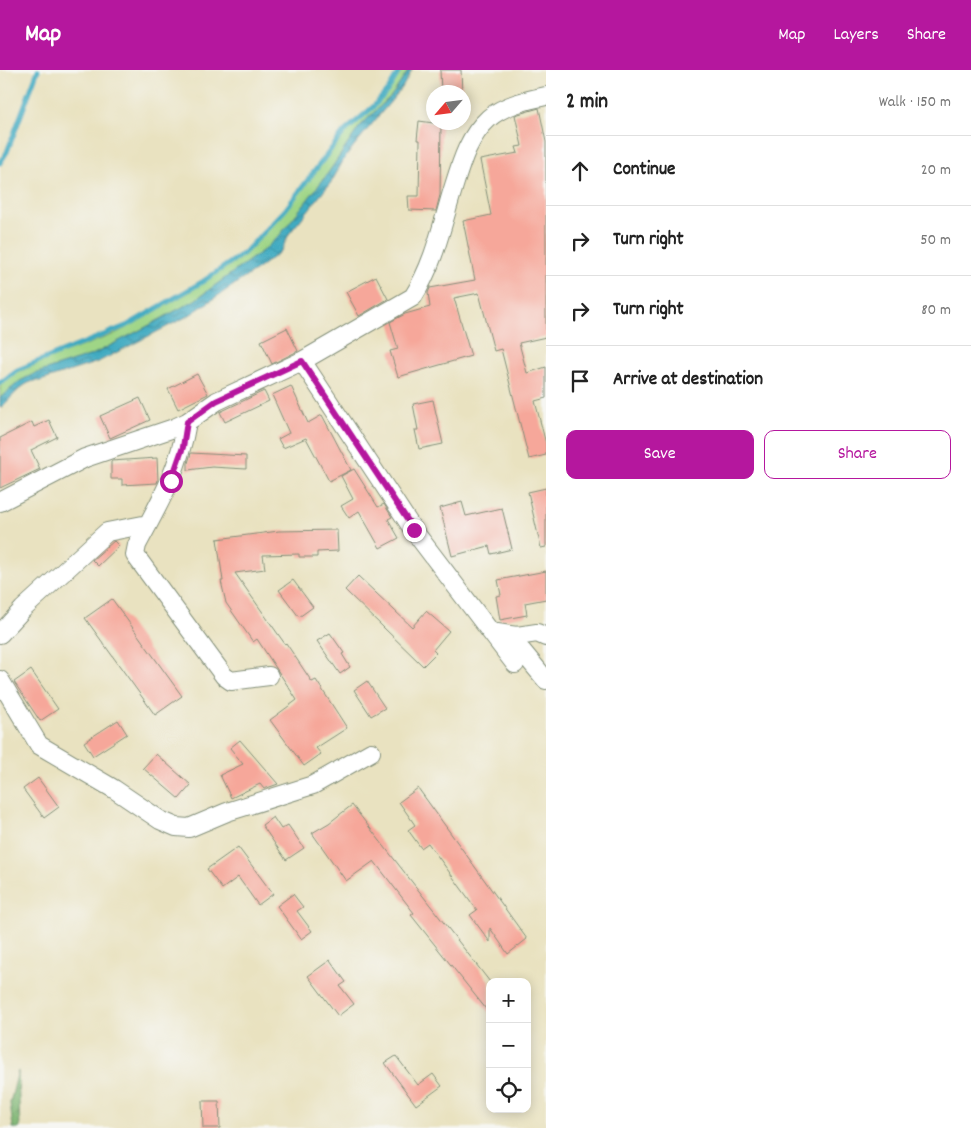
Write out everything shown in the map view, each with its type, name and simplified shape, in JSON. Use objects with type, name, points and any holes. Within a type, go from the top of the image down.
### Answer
[{"type":"street","points":[[0,502],[85,458],[187,422],[216,401],[302,361],[413,297],[424,279],[461,163],[473,136],[490,117],[508,107],[525,100],[546,96]]},
{"type":"street","points":[[302,361],[414,530],[516,664]]},
{"type":"street","points":[[187,422],[183,447],[171,481],[137,545],[135,555],[224,676],[231,681],[269,676]]},
{"type":"street","points":[[0,634],[23,609],[107,532],[148,524]]},
{"type":"street","points":[[492,632],[517,636],[537,633],[546,637]]},
{"type":"street","points":[[492,632],[522,651],[546,680]]},
{"type":"street","points":[[0,680],[39,744],[114,789],[160,820],[176,828],[189,828],[227,812],[313,785],[371,752]]},
{"type":"green space","points":[[402,70],[409,70],[392,95],[360,126],[326,176],[280,235],[265,249],[195,300],[92,355],[34,374],[20,381],[0,398],[0,385],[18,372],[130,326],[191,291],[245,255],[286,211],[345,134],[359,119],[379,103]]},
{"type":"green space","points":[[18,1071],[20,1128],[13,1128],[10,1103]]},
{"type":"water","points":[[409,70],[412,70],[402,88],[353,147],[332,181],[289,234],[281,251],[188,316],[98,362],[40,381],[28,383],[0,408],[0,398],[20,381],[34,374],[92,355],[148,326],[195,300],[265,249],[280,235],[326,176],[360,126],[392,95]]},
{"type":"building","points":[[440,70],[461,70],[462,85],[441,85]]},
{"type":"building","points":[[539,108],[546,142],[546,337],[519,343],[527,373],[546,367],[546,398],[535,401],[546,444],[546,455],[529,459],[501,349],[494,351],[479,293],[454,298],[471,356],[398,377],[390,351],[398,349],[390,322],[405,314],[430,307],[428,293],[430,288],[475,280],[463,221],[491,215],[480,160],[518,153],[516,147],[522,146],[515,115]]},
{"type":"building","points":[[419,121],[426,122],[426,130],[441,130],[440,195],[436,211],[409,210],[408,196],[419,196],[420,140],[417,140]]},
{"type":"building","points":[[376,276],[388,299],[359,316],[346,292]]},
{"type":"building","points":[[287,328],[298,351],[272,364],[261,341]]},
{"type":"building","points":[[197,374],[208,394],[178,409],[168,389]]},
{"type":"building","points":[[291,386],[308,423],[322,415],[351,470],[329,481],[306,438],[283,448],[278,439],[289,433],[272,395]]},
{"type":"building","points":[[264,391],[269,401],[225,422],[220,412]]},
{"type":"building","points":[[140,398],[150,420],[110,438],[100,416]]},
{"type":"building","points":[[433,400],[443,444],[419,449],[415,430],[418,430],[413,404]]},
{"type":"building","points":[[49,420],[57,437],[31,450],[40,469],[0,488],[0,438],[32,422],[34,427]]},
{"type":"building","points":[[191,453],[246,456],[246,469],[212,467],[188,470]]},
{"type":"building","points":[[157,458],[157,483],[122,485],[122,479],[111,479],[111,461]]},
{"type":"building","points":[[354,469],[378,507],[384,504],[392,517],[388,519],[399,538],[380,548],[359,511],[349,518],[341,506],[353,499],[341,476]]},
{"type":"building","points":[[546,488],[546,547],[541,548],[528,492]]},
{"type":"building","points":[[462,502],[466,516],[502,508],[512,549],[491,554],[489,546],[452,556],[440,508]]},
{"type":"building","points":[[337,530],[338,551],[317,552],[317,557],[299,557],[299,554],[263,555],[265,569],[235,573],[312,682],[316,680],[347,728],[316,748],[321,754],[304,766],[270,720],[297,700],[257,639],[253,642],[226,603],[221,581],[223,581],[217,539],[279,531]]},
{"type":"building","points":[[114,541],[119,546],[98,566],[92,560]]},
{"type":"building","points":[[546,571],[546,599],[525,603],[527,615],[500,620],[496,596],[501,595],[498,580]]},
{"type":"building","points":[[358,576],[412,627],[426,611],[449,631],[433,650],[436,653],[423,666],[345,590]]},
{"type":"building","points":[[293,580],[313,607],[299,617],[279,590]]},
{"type":"building","points":[[112,599],[182,696],[155,715],[85,618]]},
{"type":"building","points":[[330,633],[344,653],[342,654],[350,667],[340,674],[317,641]]},
{"type":"building","points":[[31,670],[58,709],[40,721],[14,682]]},
{"type":"building","points":[[367,681],[385,708],[371,716],[354,690]]},
{"type":"building","points":[[118,720],[127,734],[93,756],[84,742]]},
{"type":"building","points":[[240,740],[278,784],[264,789],[260,784],[231,798],[220,775],[243,764],[230,748]]},
{"type":"building","points":[[156,754],[191,785],[179,799],[143,768]]},
{"type":"building","points":[[38,778],[59,807],[44,818],[23,789]]},
{"type":"building","points":[[418,788],[527,939],[508,954],[490,928],[490,942],[470,915],[477,910],[428,843],[421,848],[408,830],[415,825],[399,802]]},
{"type":"building","points":[[352,805],[487,978],[486,1009],[411,915],[414,913],[374,861],[346,881],[312,833],[329,823]]},
{"type":"building","points":[[273,817],[281,829],[288,825],[304,848],[286,860],[262,825]]},
{"type":"building","points":[[238,847],[273,894],[258,905],[238,877],[222,889],[207,869]]},
{"type":"building","points":[[293,894],[303,907],[297,911],[312,931],[301,939],[277,906]]},
{"type":"building","points":[[330,960],[346,982],[340,986],[354,1004],[338,1016],[308,976]]},
{"type":"building","points":[[396,1056],[418,1085],[433,1074],[442,1086],[416,1105],[385,1063]]},
{"type":"building","points":[[202,1101],[219,1101],[220,1128],[203,1128]]},
{"type":"waterway","points":[[0,163],[7,152],[38,70]]},
{"type":"waterway","points":[[0,383],[17,370],[128,325],[202,282],[244,253],[285,210],[344,132],[373,107],[388,90],[400,70]]},
{"type":"route","points":[[171,481],[183,447],[187,422],[216,401],[302,361],[414,530]]}]
